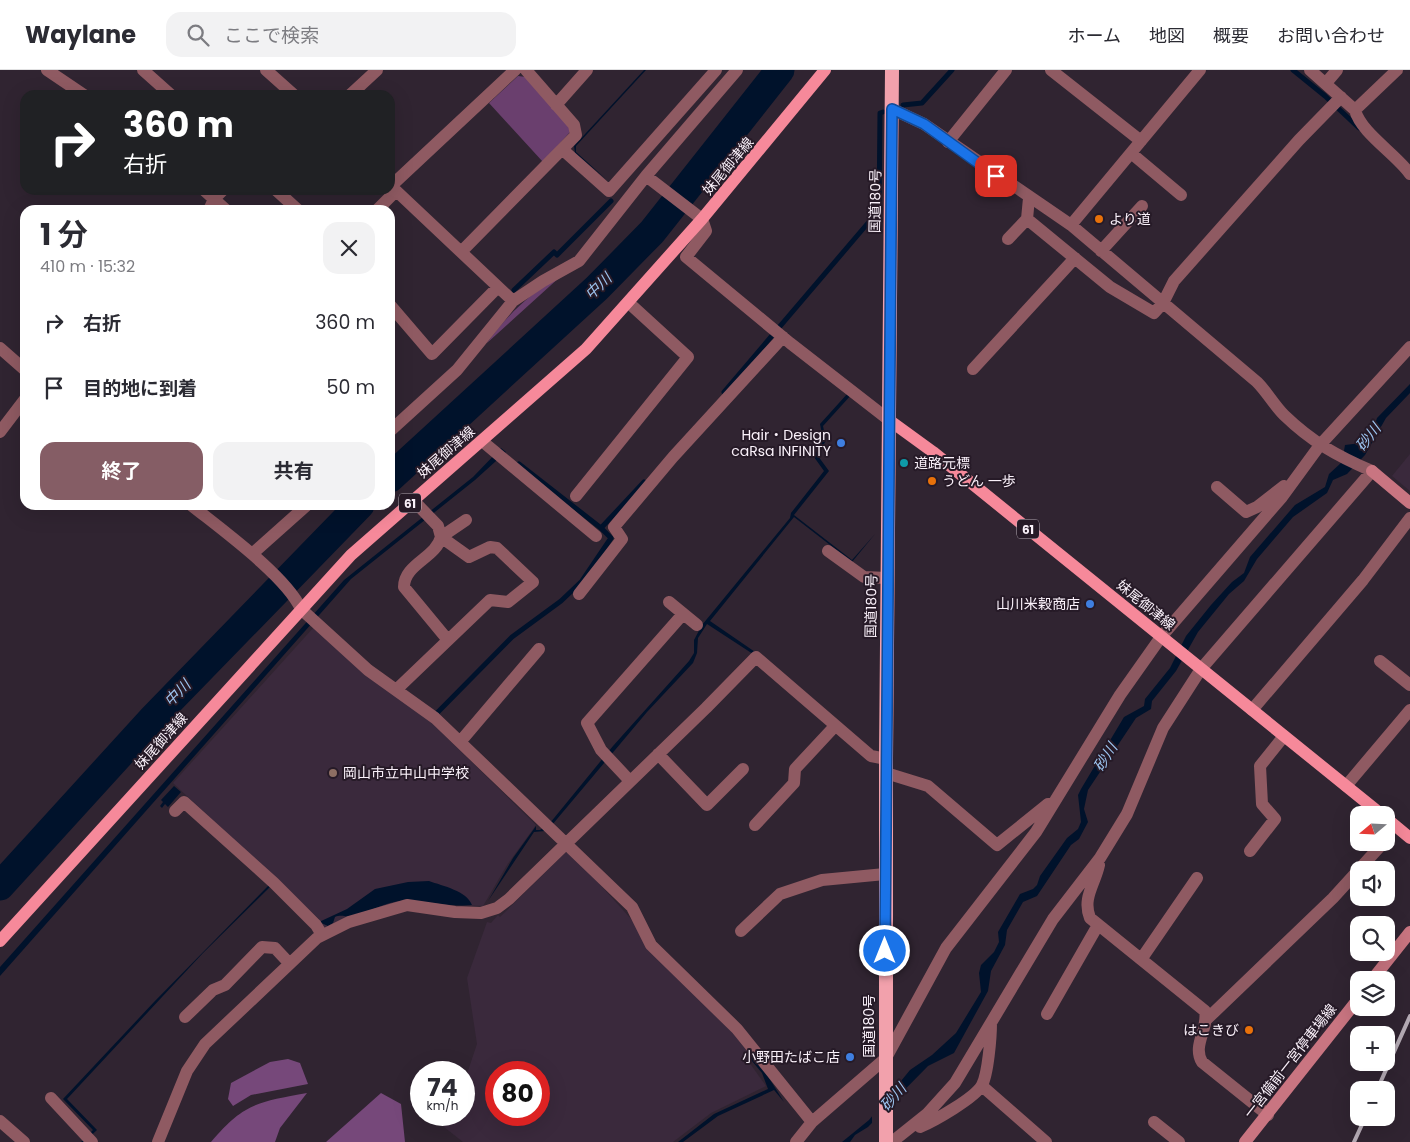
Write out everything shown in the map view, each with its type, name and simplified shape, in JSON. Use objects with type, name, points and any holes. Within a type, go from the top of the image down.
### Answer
[{"type":"highway","name":"国道180号","points":[[888,1140],[885,874],[892,70]]},
{"type":"main road","name":"妹尾御津線","points":[[0,941],[298,603],[586,349],[628,303],[825,70]]},
{"type":"main road","name":"妹尾御津線","points":[[889,420],[933,452],[1371,806]]},
{"type":"main road","points":[[1369,470],[1410,503]]},
{"type":"main road","points":[[1395,826],[1410,838]]},
{"type":"main road","points":[[1379,971],[1410,932]]},
{"type":"main road","name":"一宮備前一宮停車場線","points":[[1245,1142],[1350,1010]]},
{"type":"street","points":[[47,70],[77,90]]},
{"type":"street","points":[[142,70],[165,90]]},
{"type":"street","points":[[266,70],[287,90]]},
{"type":"street","points":[[355,90],[376,70]]},
{"type":"street","points":[[395,184],[516,70]]},
{"type":"street","points":[[460,252],[576,135],[574,125],[526,70]]},
{"type":"street","points":[[556,105],[587,70]]},
{"type":"street","points":[[563,150],[609,191],[716,70]]},
{"type":"street","points":[[395,426],[457,370],[513,301],[543,281],[579,261],[736,70]]},
{"type":"street","points":[[948,142],[1006,70]]},
{"type":"street","points":[[1051,70],[1141,142]]},
{"type":"street","points":[[1071,225],[1200,70]]},
{"type":"street","points":[[1310,70],[1326,83],[1335,103],[1355,110]]},
{"type":"street","points":[[1326,83],[1338,70]]},
{"type":"street","points":[[1355,110],[1397,70]]},
{"type":"street","points":[[1026,219],[1110,287],[1154,313],[1163,303],[1174,282],[1299,140],[1335,103]]},
{"type":"street","points":[[892,109],[924,124],[1029,198],[1071,225],[1257,382],[1270,394],[1283,413],[1323,448],[1369,470],[1199,667],[1163,728],[1126,814],[1100,858],[1053,919],[948,1093],[905,1133]]},
{"type":"street","points":[[1355,110],[1358,120],[1401,162],[1410,174]]},
{"type":"street","points":[[1131,153],[1181,195]]},
{"type":"street","points":[[648,177],[700,217],[706,231],[686,258],[889,420]]},
{"type":"street","points":[[395,190],[513,301]]},
{"type":"street","points":[[282,195],[292,205]]},
{"type":"street","points":[[1008,239],[1026,219],[1029,198]]},
{"type":"street","points":[[1101,251],[1142,206]]},
{"type":"street","points":[[973,369],[1074,258]]},
{"type":"street","points":[[395,311],[432,354],[498,287]]},
{"type":"street","points":[[576,496],[688,357],[628,303]]},
{"type":"street","points":[[579,594],[622,539],[614,527],[779,334]]},
{"type":"street","points":[[1217,487],[1246,512],[1270,497],[1323,448],[1410,347]]},
{"type":"street","points":[[0,348],[20,366]]},
{"type":"street","points":[[0,432],[20,406]]},
{"type":"street","points":[[482,440],[596,536]]},
{"type":"street","points":[[796,1142],[812,1122],[886,1058],[946,948],[1036,832],[1120,695],[1282,497],[1303,468]]},
{"type":"street","points":[[396,690],[447,639],[490,600],[508,602],[534,582],[497,548],[490,547],[469,557],[441,537],[438,526],[413,500]]},
{"type":"street","points":[[207,510],[298,603],[368,670],[435,718],[632,906],[651,945],[738,1028],[812,1122]]},
{"type":"street","points":[[252,554],[301,510]]},
{"type":"street","points":[[1252,710],[1363,580],[1410,518]]},
{"type":"street","points":[[447,639],[404,586],[406,575],[436,547],[441,537],[466,520]]},
{"type":"street","points":[[828,551],[864,577],[887,578]]},
{"type":"street","points":[[668,602],[696,625]]},
{"type":"street","points":[[630,781],[601,750],[587,723],[683,614]]},
{"type":"street","points":[[460,742],[539,649]]},
{"type":"street","points":[[158,1142],[187,1071],[205,1044],[289,963],[322,935],[349,922],[407,905],[455,912],[481,913],[497,908],[509,899],[565,842],[756,657],[871,756],[886,759]]},
{"type":"street","points":[[1380,661],[1410,685]]},
{"type":"street","points":[[1346,786],[1410,710]]},
{"type":"street","points":[[755,825],[794,783],[796,769],[835,726]]},
{"type":"street","points":[[1250,851],[1275,819],[1262,804],[1260,766],[1284,736]]},
{"type":"street","points":[[658,754],[707,806],[743,769]]},
{"type":"street","points":[[886,774],[928,786],[997,845],[1059,794]]},
{"type":"street","points":[[175,811],[184,802],[274,883],[316,925],[322,935]]},
{"type":"street","points":[[1395,831],[1398,828]]},
{"type":"street","points":[[1268,1115],[1202,1062],[1198,1055],[1198,1048],[1207,1018],[1333,898],[1376,851]]},
{"type":"street","points":[[1100,858],[1087,899],[1086,908],[1090,918],[1142,958],[1205,1012],[1207,1018]]},
{"type":"street","points":[[741,931],[780,894],[822,880],[885,874]]},
{"type":"street","points":[[1142,958],[1197,878]]},
{"type":"street","points":[[1046,1014],[1098,925]]},
{"type":"street","points":[[185,1017],[213,990],[226,984],[262,947],[275,948],[289,963]]},
{"type":"street","points":[[888,1140],[951,1111],[982,1086],[992,1021]]},
{"type":"street","points":[[982,1086],[1046,1142]]},
{"type":"street","points":[[51,1098],[92,1142]]},
{"type":"street","points":[[0,1121],[24,1142]]},
{"type":"street","points":[[1154,1122],[1179,1142]]},
{"type":"shaded area","points":[[518,76],[526,77],[569,126],[570,132],[543,162],[489,103]]},
{"type":"shaded area","points":[[561,276],[487,343],[520,305],[540,289]]},
{"type":"shaded area","points":[[1410,454],[1410,491],[1392,476]]},
{"type":"shaded area","name":"岡山市立中山中学校","points":[[314,627],[428,719],[536,825],[507,865],[483,906],[406,903],[326,929],[318,923],[319,919],[173,783]]},
{"type":"shaded area","points":[[571,852],[734,1034],[747,1051],[744,1055],[766,1086],[711,1113],[673,1142],[463,1142],[444,1127],[475,1126],[475,1061],[471,1061],[477,1044],[467,978],[487,922],[491,923],[498,915],[500,917],[565,853]]},
{"type":"shaded area","points":[[288,1059],[300,1063],[308,1084],[251,1095],[233,1106],[228,1099],[231,1083],[270,1062]]},
{"type":"shaded area","points":[[307,1093],[280,1128],[275,1142],[211,1142],[233,1119],[253,1106]]},
{"type":"shaded area","points":[[381,1093],[401,1104],[405,1142],[326,1142]]},
{"type":"water","points":[[646,70],[576,146],[576,152],[607,180],[575,153],[574,146]]},
{"type":"water","name":"砂川","points":[[1410,384],[1410,393],[1386,418],[1365,455],[1347,474],[1333,480],[1327,493],[1293,517],[1257,559],[1244,581],[1229,594],[1198,632],[1176,671],[1152,701],[1151,709],[1136,718],[1088,790],[1084,809],[1088,822],[1079,839],[1071,845],[1037,896],[1023,902],[1007,930],[1005,945],[991,971],[988,991],[954,1053],[928,1066],[868,1127],[855,1135],[850,1142],[842,1142],[869,1120],[910,1070],[932,1055],[956,1033],[981,992],[979,973],[981,965],[994,952],[999,942],[998,932],[1020,894],[1033,889],[1037,885],[1040,876],[1067,838],[1078,829],[1081,822],[1078,795],[1124,717],[1144,706],[1145,699],[1170,668],[1186,636],[1232,582],[1244,573],[1250,557],[1295,505],[1325,487],[1329,474],[1342,462],[1345,445],[1361,443],[1374,427],[1377,418]]},
{"type":"water","points":[[848,393],[852,394],[823,426],[826,440],[818,456],[829,471],[794,515],[852,560],[875,534],[852,562],[794,517],[710,621],[758,654],[756,656],[707,624],[698,638],[697,653],[693,663],[647,712],[552,825],[545,831],[534,832],[488,901],[513,858],[536,826],[536,830],[540,830],[550,823],[613,746],[689,661],[694,653],[694,640],[702,625],[790,518],[791,513],[824,471],[814,457],[823,439],[820,424]]},
{"type":"water","points":[[501,448],[506,452],[475,480],[351,579],[0,976],[0,967],[344,580],[473,477]]},
{"type":"water","points":[[174,786],[181,792],[168,807],[165,804],[162,808],[160,806],[163,802],[161,800]]},
{"type":"water","points":[[429,881],[460,893],[472,905],[402,901],[389,903],[354,916],[335,917],[333,923],[328,926],[319,922],[347,909],[375,889],[408,882]]},
{"type":"water","points":[[270,884],[271,886],[203,953],[67,1099],[97,1130],[84,1142],[81,1142],[93,1130],[63,1099],[154,1002]]},
{"type":"water","points":[[750,1053],[764,1070],[784,1102],[774,1090],[718,1116],[683,1142],[678,1142],[714,1114],[768,1089],[762,1073],[747,1055]]},
{"type":"pier","points":[[901,1076],[902,1097],[872,1127],[872,1112]]},
{"type":"waterway","name":"中川","points":[[395,473],[597,288],[652,232],[780,70]]},
{"type":"waterway","points":[[903,105],[922,103],[952,70]]},
{"type":"waterway","points":[[1293,70],[1325,96],[1359,128]]},
{"type":"waterway","points":[[724,392],[874,216],[879,214],[880,113],[883,112]]},
{"type":"waterway","points":[[514,290],[554,252],[557,255],[611,201]]},
{"type":"waterway","points":[[519,464],[601,528],[644,482]]},
{"type":"waterway","name":"中川","points":[[0,886],[154,717],[355,510]]},
{"type":"waterway","points":[[437,713],[512,637],[561,601],[582,581],[611,538],[601,528]]},
{"type":"railway","points":[[1381,1081],[1410,1016]]},
{"type":"railway","points":[[1354,1142],[1361,1126]]},
{"type":"place","name":"より道","points":[[1099,219]]},
{"type":"place","name":"Hair・Design caRsa INFINITY","points":[[841,443]]},
{"type":"place","name":"道路元標","points":[[904,463]]},
{"type":"place","name":"うどん 一歩","points":[[932,481]]},
{"type":"place","name":"山川米穀商店","points":[[1090,604]]},
{"type":"place","name":"岡山市立中山中学校","points":[[333,773]]},
{"type":"place","name":"はこきび","points":[[1249,1030]]},
{"type":"place","name":"小野田たばこ店","points":[[850,1057]]},
{"type":"route","points":[[885,951],[892,109],[924,124],[996,176]]}]
